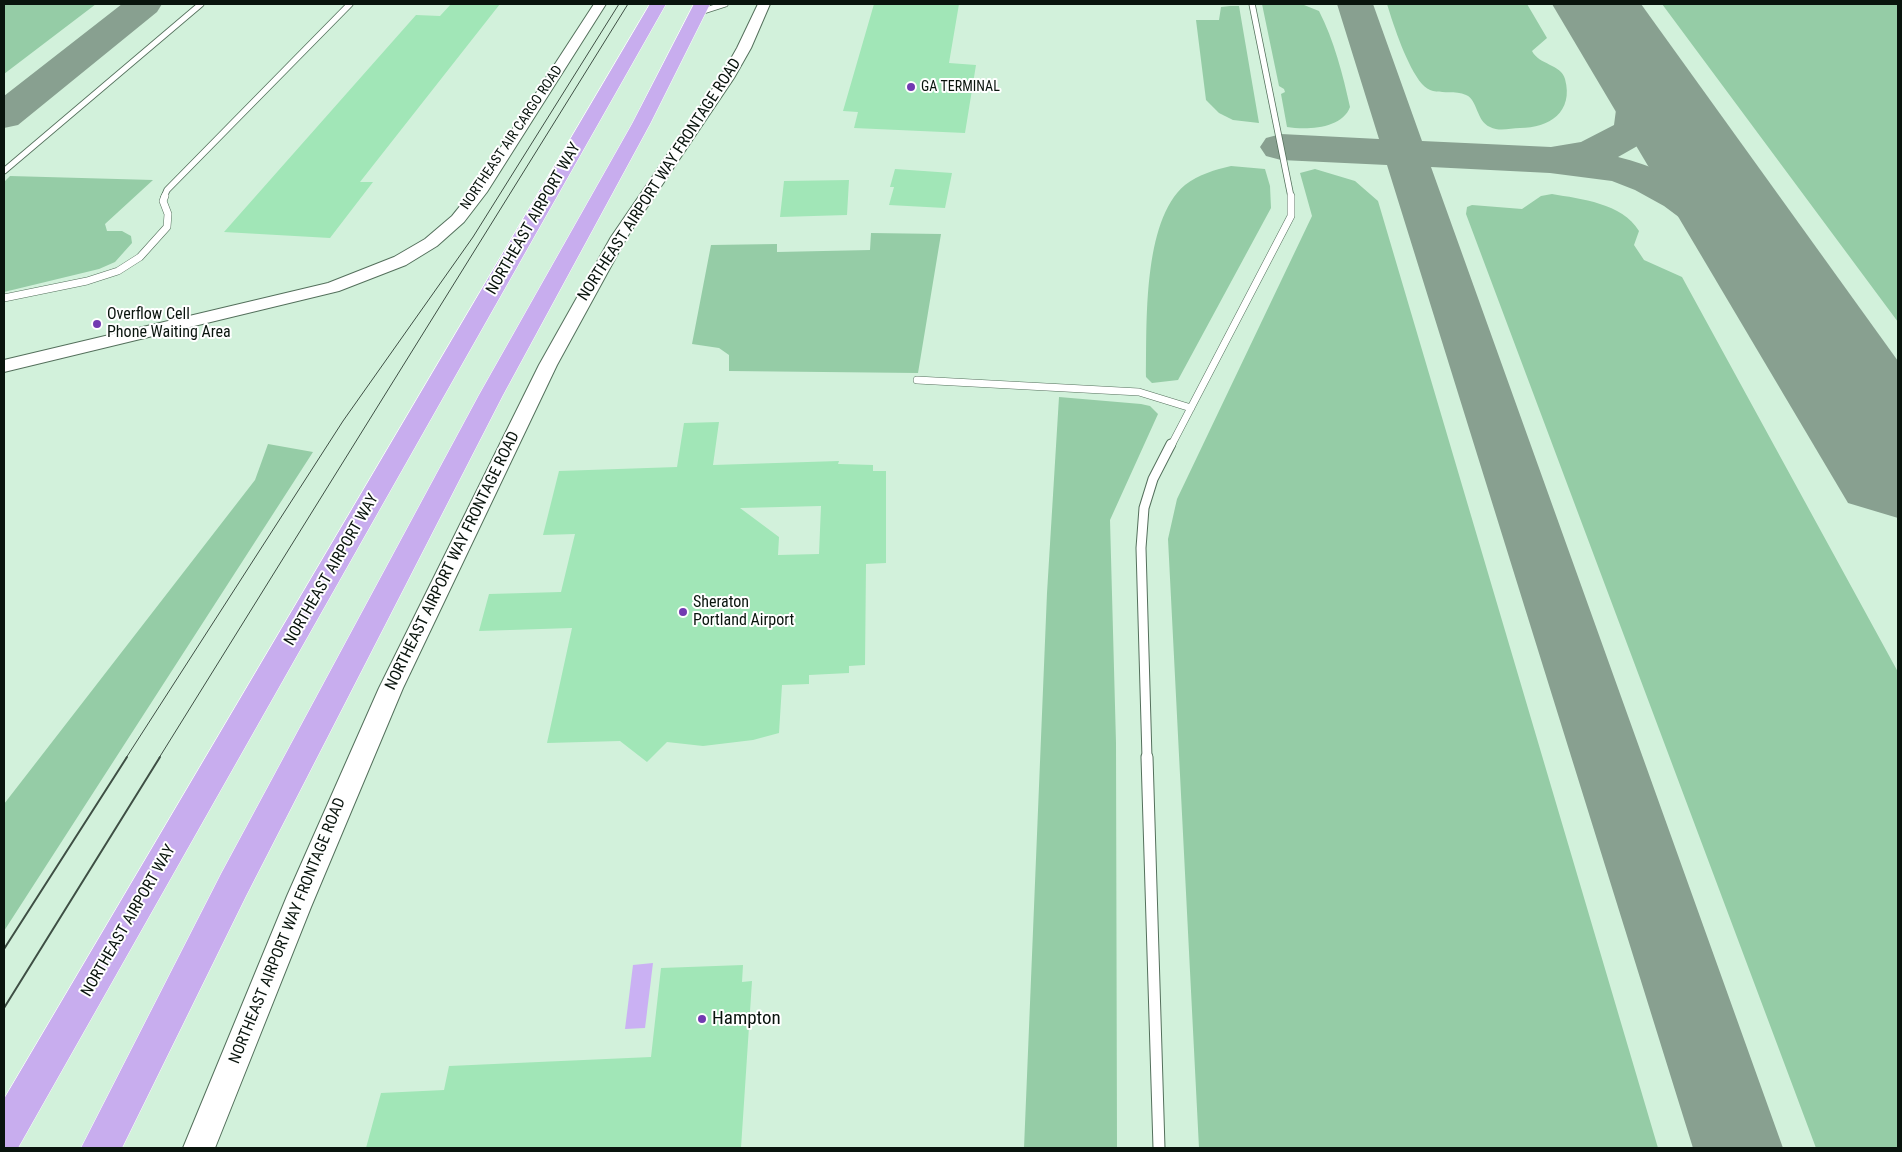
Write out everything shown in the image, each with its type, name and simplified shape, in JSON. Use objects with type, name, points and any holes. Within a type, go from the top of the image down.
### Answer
[{"type":"main road","name":"NORTHEAST AIRPORT WAY","points":[[4,1135],[130,921],[658,4]]},
{"type":"main road","points":[[101,1148],[234,884],[486,404],[641,124],[700,8]]},
{"type":"street","name":"NORTHEAST AIR CARGO ROAD","points":[[4,366],[333,287],[374,274],[417,251],[458,219],[479,192],[600,4]]},
{"type":"street","name":"NORTHEAST AIRPORT WAY FRONTAGE ROAD","points":[[199,1148],[301,898],[387,697],[540,382],[594,279],[619,237],[727,78],[744,48],[764,4]]},
{"type":"lane","points":[[4,171],[201,4]]},
{"type":"lane","points":[[4,298],[104,276],[128,266],[167,227],[168,214],[163,201],[167,190],[350,4]]},
{"type":"lane","points":[[700,8],[725,4]]},
{"type":"lane","points":[[1159,1148],[1141,548],[1144,508],[1153,479],[1291,216],[1291,194],[1252,4]]},
{"type":"lane","points":[[917,380],[1138,392],[1191,408]]},
{"type":"green space","points":[[4,4],[96,4],[4,74]]},
{"type":"green space","points":[[1262,4],[1304,5],[1319,11],[1338,58],[1350,107],[1340,120],[1314,128],[1287,127],[1281,94],[1285,92],[1279,86]]},
{"type":"green space","points":[[1387,4],[1527,4],[1547,38],[1532,51],[1535,56],[1559,70],[1565,79],[1566,101],[1562,109],[1557,116],[1549,121],[1531,127],[1498,129],[1485,124],[1473,101],[1466,95],[1455,92],[1432,91],[1422,84],[1406,57]]},
{"type":"green space","points":[[1662,4],[1898,4],[1898,322]]},
{"type":"green space","points":[[1239,6],[1259,123],[1233,120],[1219,113],[1206,100],[1196,20],[1219,20],[1221,7]]},
{"type":"green space","points":[[1231,166],[1265,169],[1270,186],[1271,208],[1178,380],[1152,383],[1146,377],[1147,303],[1154,248],[1161,223],[1171,201],[1185,185],[1201,175]]},
{"type":"green space","points":[[1315,169],[1355,181],[1378,201],[1658,1148],[1199,1148],[1168,539],[1177,499],[1312,216],[1300,173]]},
{"type":"green space","points":[[10,176],[153,180],[105,224],[107,231],[122,231],[131,236],[132,243],[115,262],[99,269],[4,292],[4,182]]},
{"type":"green space","points":[[1552,194],[1600,204],[1622,214],[1639,231],[1634,245],[1644,260],[1682,277],[1898,672],[1898,1148],[1816,1148],[1466,214],[1467,207],[1472,205],[1522,209],[1541,196]]},
{"type":"green space","points":[[871,233],[941,234],[918,373],[729,371],[729,355],[719,348],[692,344],[711,245],[777,244],[777,252],[870,250]]},
{"type":"green space","points":[[1059,397],[1141,404],[1150,406],[1158,414],[1110,520],[1116,743],[1117,1148],[1024,1148],[1047,593]]},
{"type":"green space","points":[[268,444],[313,452],[4,931],[4,804],[255,480]]},
{"type":"shaded area","points":[[653,963],[645,1028],[625,1029],[633,965]]},
{"type":"building","points":[[451,4],[500,4],[360,182],[373,182],[330,238],[224,232],[416,15],[440,16]]},
{"type":"building","name":"GA TERMINAL","points":[[874,4],[959,4],[949,63],[976,65],[965,133],[854,128],[858,112],[843,111]]},
{"type":"building","points":[[895,169],[952,173],[945,208],[889,205],[894,187],[890,187]]},
{"type":"building","points":[[849,180],[847,215],[780,217],[784,181]]},
{"type":"building","name":"Sheraton Portland Airport","points":[[719,422],[713,465],[839,461],[838,464],[873,465],[873,471],[886,471],[886,563],[866,564],[865,665],[849,666],[849,673],[809,675],[809,684],[782,685],[779,733],[753,740],[703,746],[667,742],[647,762],[620,741],[547,743],[572,628],[479,631],[489,594],[561,592],[575,534],[543,535],[559,471],[677,467],[684,423]],"holes":[[[821,506],[819,554],[778,555],[779,537],[740,508]]]},
{"type":"building","name":"Hampton","points":[[743,965],[742,982],[752,981],[741,1148],[366,1148],[381,1093],[444,1090],[449,1066],[651,1057],[661,968]]},
{"type":"taxiway","points":[[4,116],[144,4]]},
{"type":"taxiway","points":[[1355,4],[1405,153]]},
{"type":"taxiway","points":[[1555,159],[1596,151],[1614,143],[1633,131],[1638,106],[1640,72]]},
{"type":"taxiway","points":[[1281,147],[1405,153]]},
{"type":"taxiway","points":[[1405,153],[1550,160],[1589,164],[1627,172],[1651,181],[1680,197],[1760,255]]},
{"type":"taxiway","points":[[1405,153],[1738,1148]]},
{"type":"runway","points":[[1596,4],[1898,467]]},
{"type":"tram line","points":[[126,758],[343,421],[473,237],[619,4]]},
{"type":"tram line","points":[[159,758],[628,4]]},
{"type":"tram line","points":[[4,949],[127,757]]},
{"type":"tram line","points":[[4,1008],[160,757]]},
{"type":"place","name":"GA TERMINAL","points":[[911,87]]},
{"type":"place","name":"Overflow Cell Phone Waiting Area","points":[[97,324]]},
{"type":"place","name":"Sheraton Portland Airport","points":[[683,612]]},
{"type":"place","name":"Hampton","points":[[702,1019]]}]
